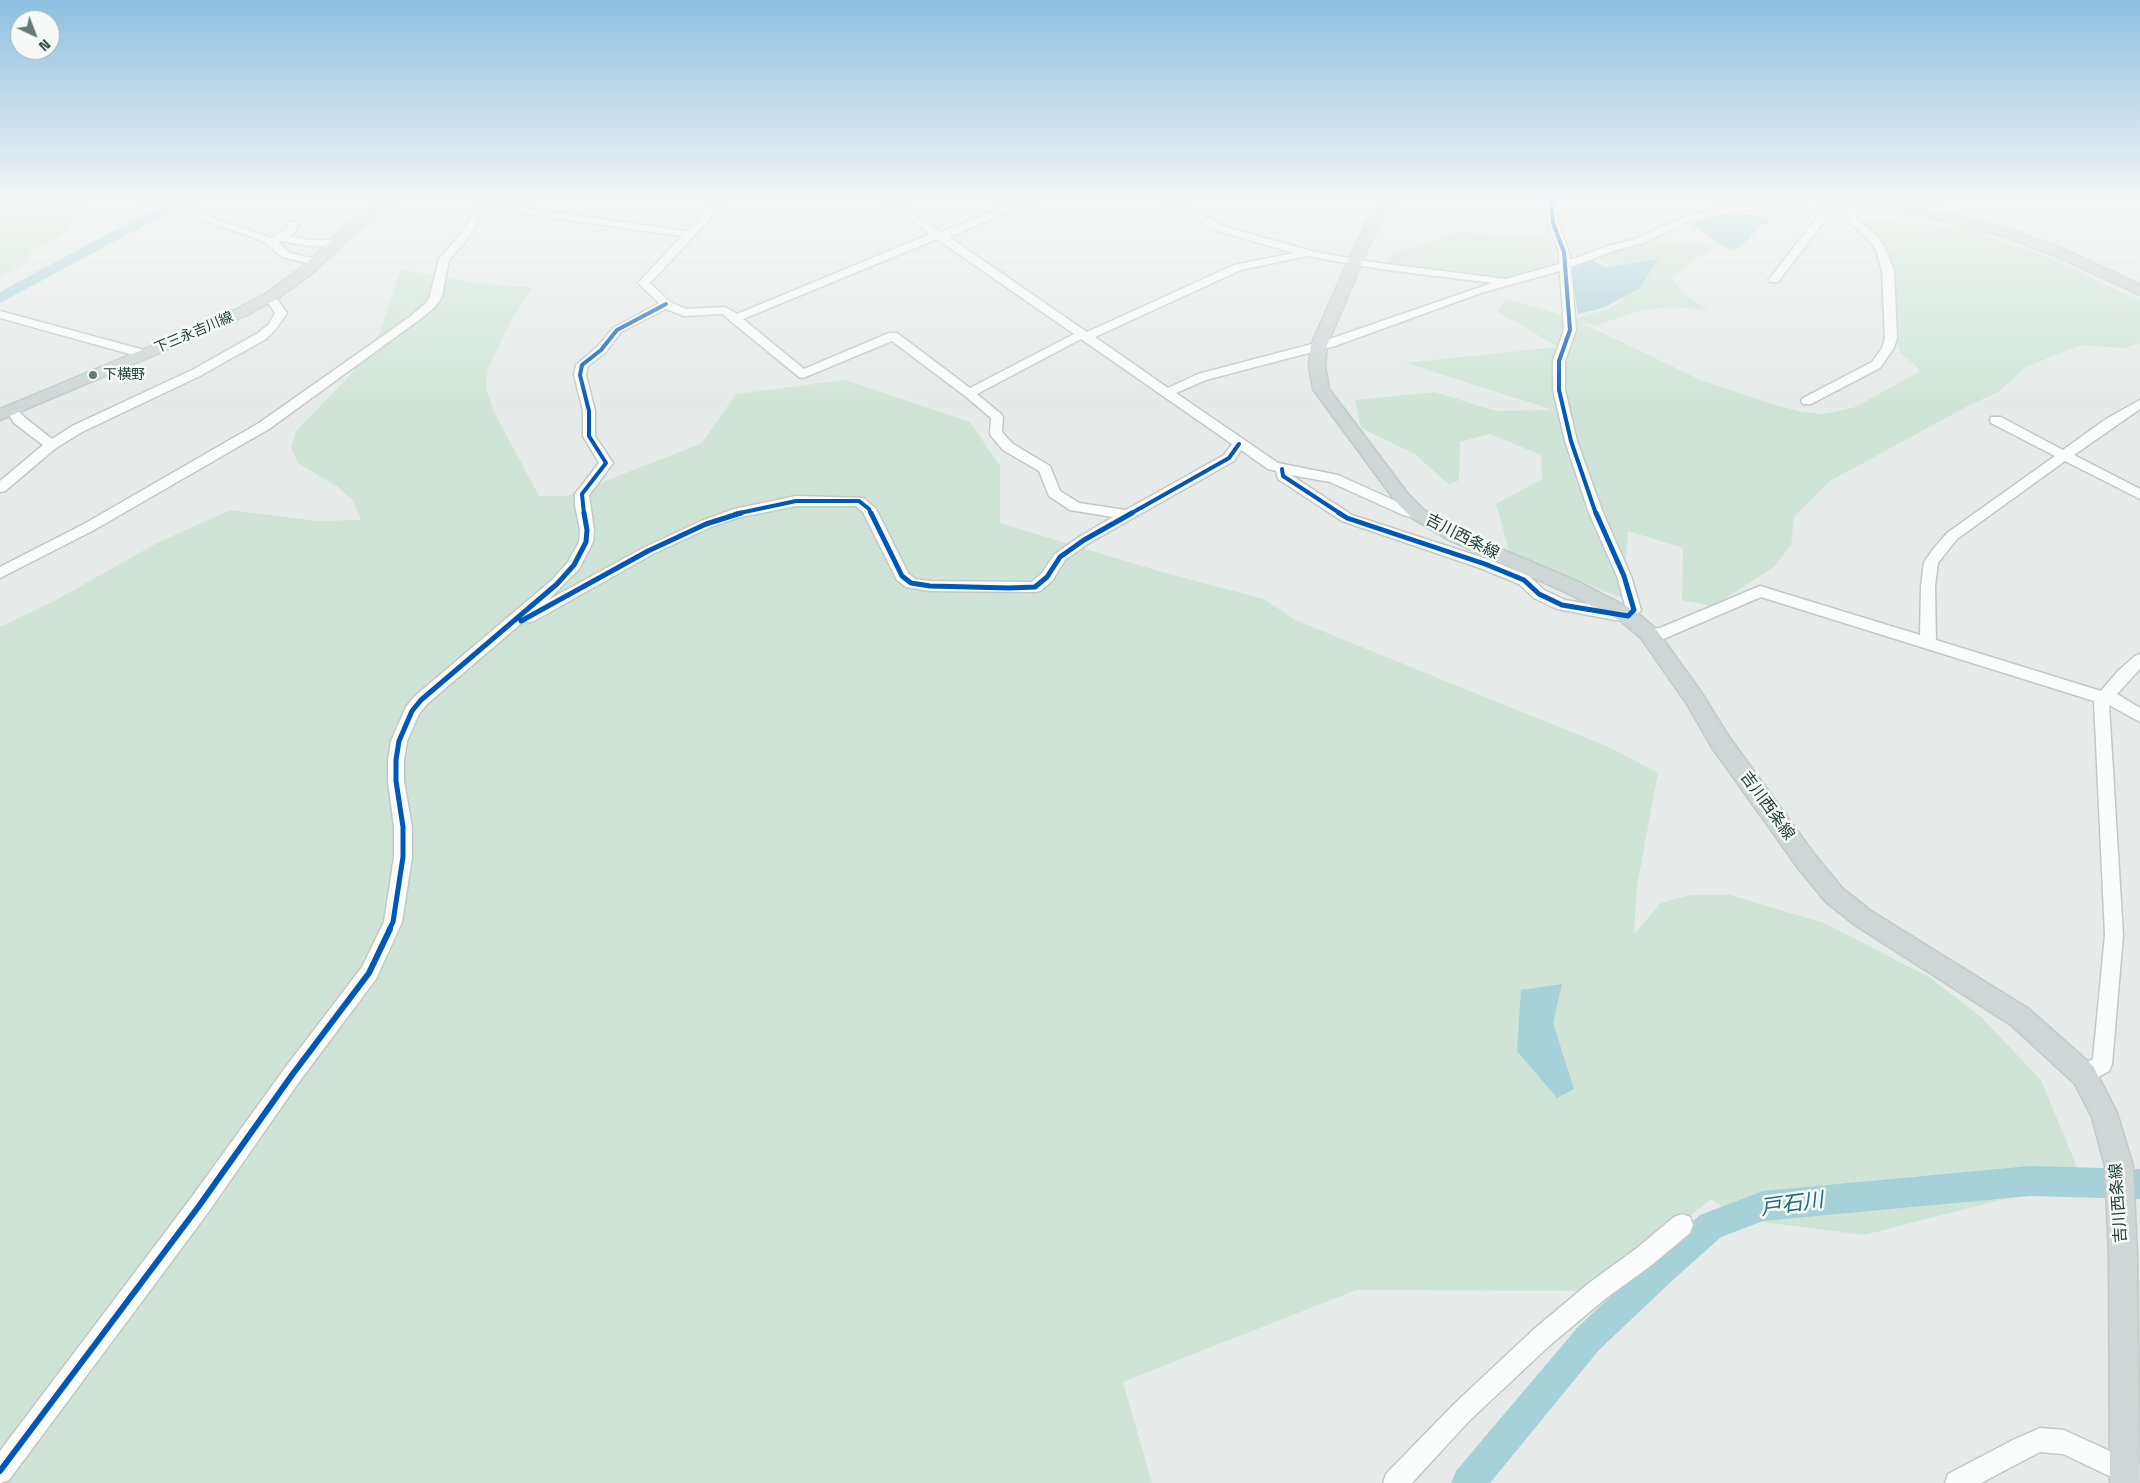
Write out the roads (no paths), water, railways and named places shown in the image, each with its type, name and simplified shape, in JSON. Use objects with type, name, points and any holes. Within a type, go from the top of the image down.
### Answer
[{"type":"main road","name":"下三永吉川線","points":[[6,412],[242,312],[270,296],[306,269]]},
{"type":"main road","name":"吉川西条線","points":[[1353,269],[1319,345],[1317,366],[1321,390],[1402,498],[1418,514],[1455,536],[1574,588],[1628,616],[1648,633],[1694,698],[1721,743],[1806,861],[1834,895],[1864,918],[2020,1017],[2054,1045],[2084,1076],[2104,1113],[2119,1166],[2130,1478]]},
{"type":"main road","points":[[2093,269],[2140,291]]},
{"type":"street","points":[[0,574],[89,527],[264,426],[431,305],[436,296],[440,269]]},
{"type":"street","points":[[656,269],[644,283],[666,304],[684,313],[725,310],[803,374],[893,336],[969,393],[997,417],[996,433],[1008,447],[1045,469],[1054,493],[1076,507],[1128,515]]},
{"type":"street","points":[[736,318],[855,269]]},
{"type":"street","points":[[989,269],[1273,466],[1332,478],[1408,512],[1418,514]]},
{"type":"street","points":[[969,393],[1084,335],[1233,269]]},
{"type":"street","points":[[1406,269],[1514,282]]},
{"type":"street","points":[[1166,392],[1202,378],[1331,342],[1477,291],[1554,269]]},
{"type":"street","points":[[1282,469],[1283,476],[1347,518],[1485,564],[1524,580],[1538,594],[1562,605],[1628,616],[1634,610],[1633,605],[1624,576],[1596,513],[1571,441],[1559,390],[1559,361],[1570,330],[1564,269]]},
{"type":"street","points":[[1774,280],[1782,269]]},
{"type":"street","points":[[1807,401],[1832,387],[1859,376],[1876,365],[1888,348],[1891,338],[1887,269]]},
{"type":"street","points":[[0,488],[51,445],[77,428],[196,372],[262,336],[272,327],[281,313],[270,296]]},
{"type":"street","points":[[0,1471],[199,1206],[292,1075],[369,973],[393,922],[403,857],[403,828],[396,781],[396,760],[399,741],[412,712],[421,700],[557,584],[574,565],[586,542],[587,530],[582,505],[582,494],[606,463],[589,436],[589,411],[580,375],[582,365],[602,350],[617,330],[666,304]]},
{"type":"street","points":[[0,314],[144,354]]},
{"type":"street","points":[[1928,643],[1928,586],[1931,562],[1938,551],[1952,536],[2140,404]]},
{"type":"street","points":[[6,412],[51,445]]},
{"type":"street","points":[[1996,420],[2140,496]]},
{"type":"street","points":[[501,631],[648,551],[706,524],[734,514],[796,500],[859,500],[869,509],[902,576],[911,583],[930,586],[1035,587],[1047,577],[1060,557],[1128,515],[1229,458],[1239,444]]},
{"type":"street","points":[[1648,633],[1661,634],[1760,591],[2105,697],[2140,716]]},
{"type":"street","points":[[2084,1076],[2102,1064],[2114,935],[2101,702],[2140,660]]},
{"type":"street","points":[[1395,1483],[1461,1413],[1541,1338],[1597,1290],[1645,1256],[1682,1225]]},
{"type":"street","points":[[1957,1483],[2021,1448],[2040,1440],[2064,1442],[2130,1478]]},
{"type":"water","points":[[1570,269],[1652,269],[1639,289],[1603,308],[1578,314]]},
{"type":"water","points":[[1562,984],[1553,1023],[1574,1089],[1557,1098],[1517,1051],[1521,990]]},
{"type":"waterway","points":[[0,298],[53,269]]},
{"type":"waterway","name":"戸石川","points":[[1468,1483],[1588,1339],[1663,1268],[1711,1226],[1763,1206],[2030,1181],[2140,1184]]},
{"type":"place","name":"下横野","points":[[93,375]]}]
